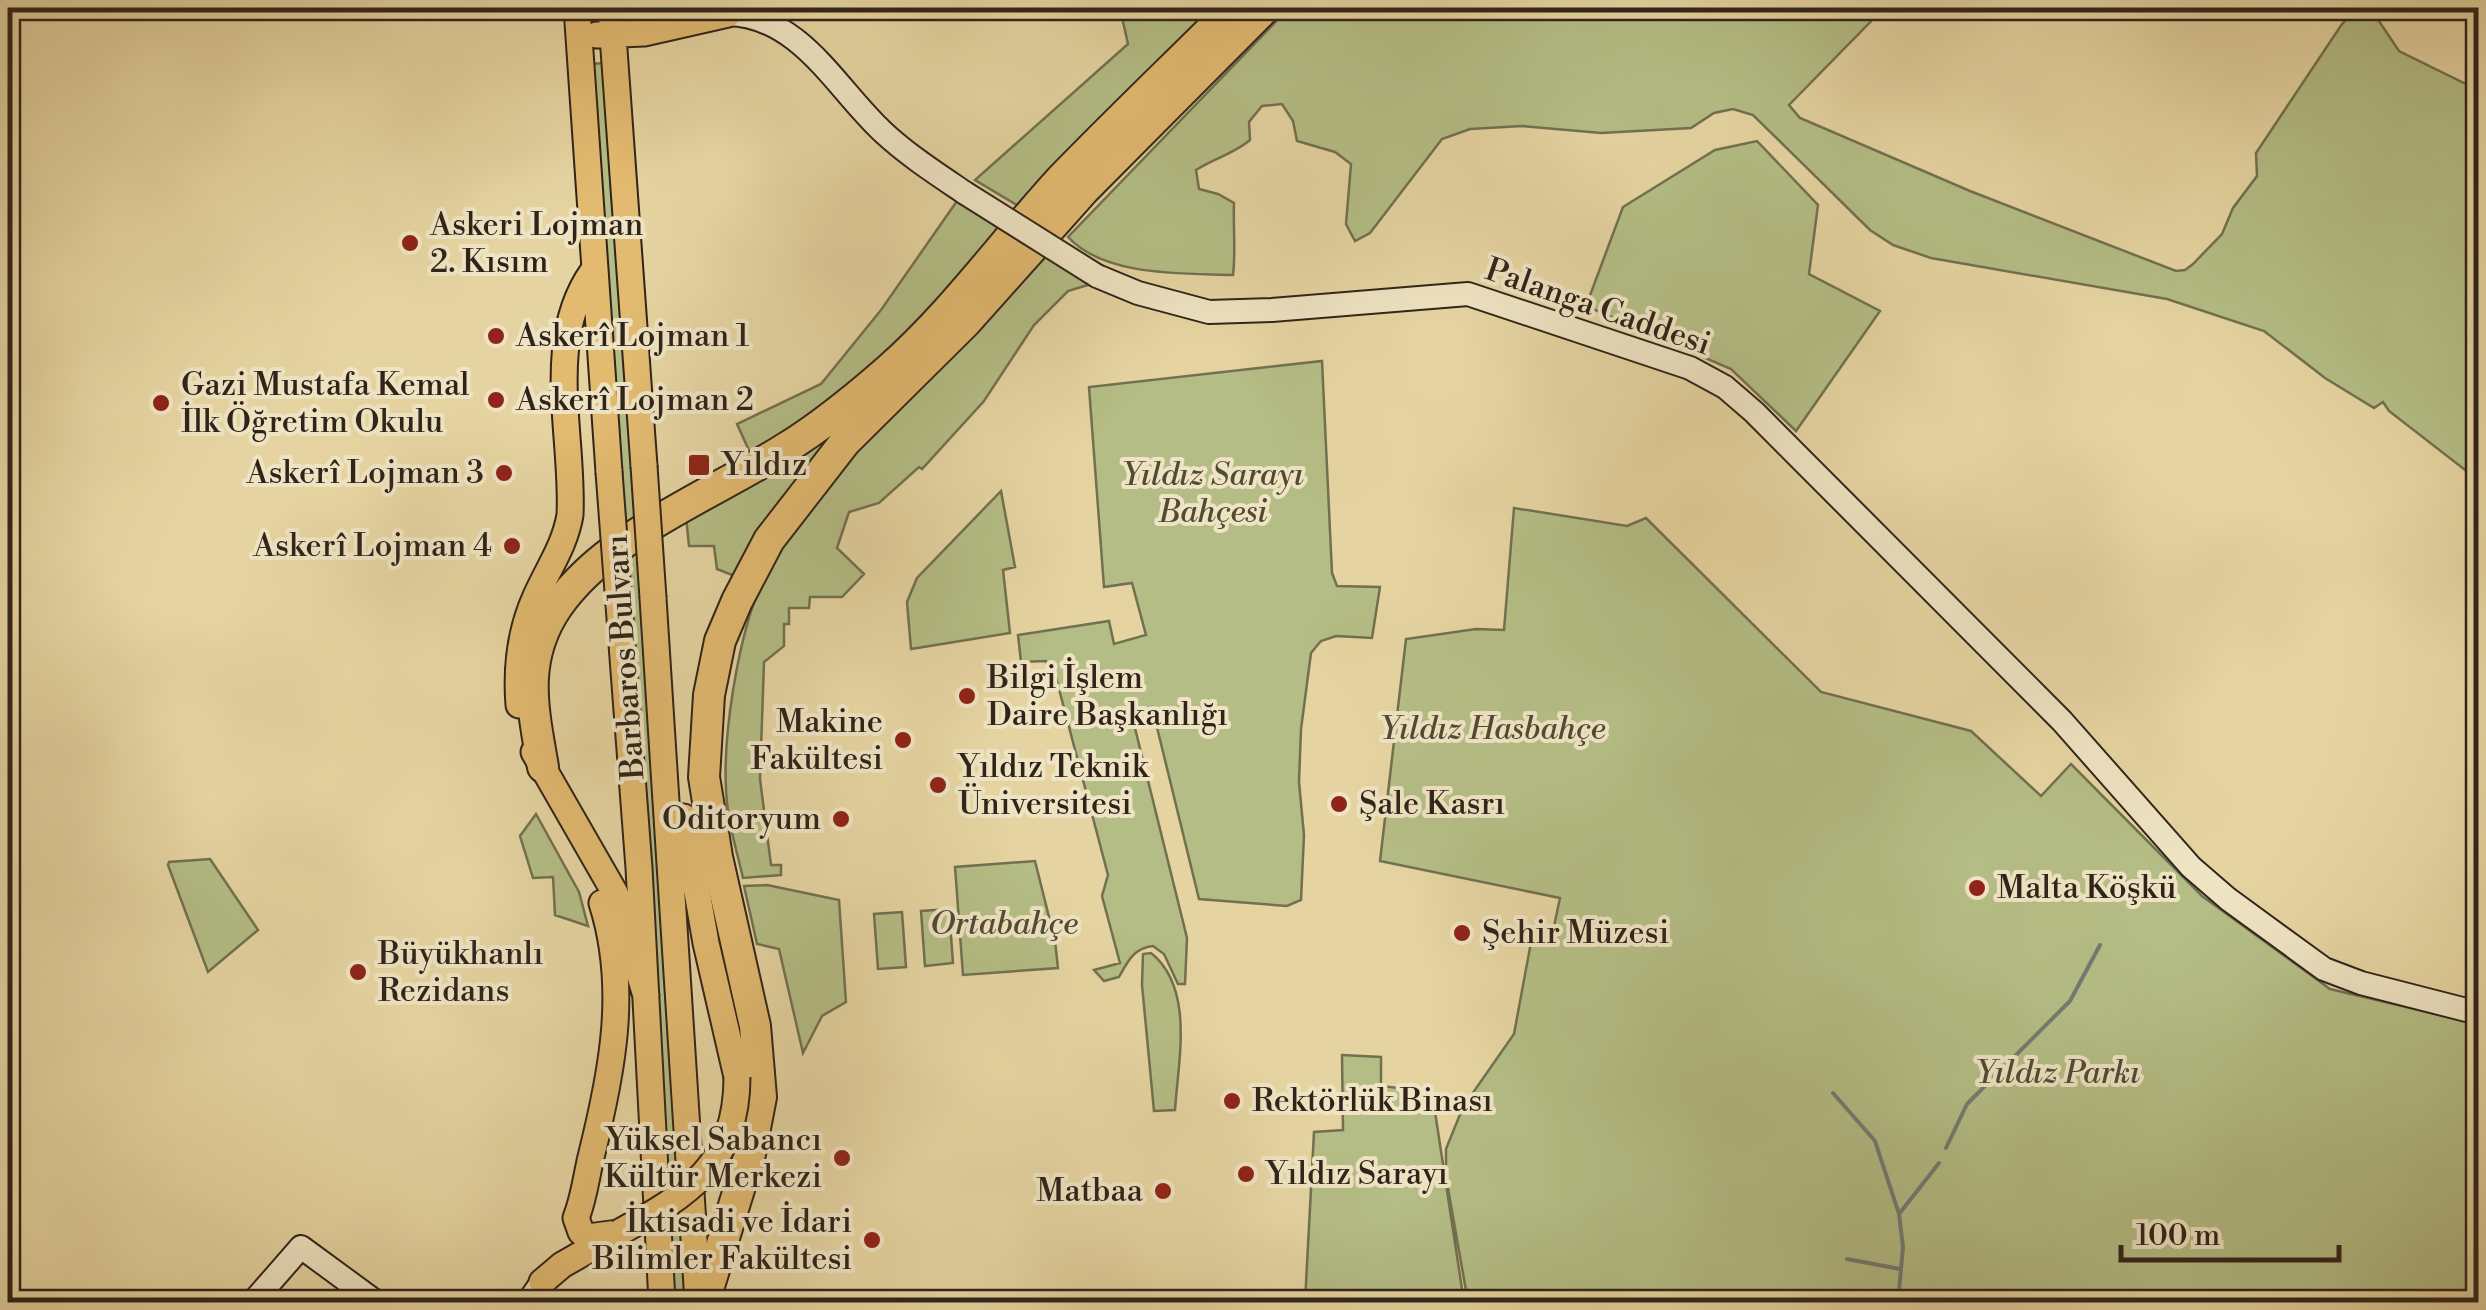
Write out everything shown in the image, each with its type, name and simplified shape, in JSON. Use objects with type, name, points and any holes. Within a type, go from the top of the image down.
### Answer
[{"type":"highway","points":[[550,780],[532,700],[534,665],[546,627],[568,592],[640,532],[799,440],[890,368],[960,296],[1061,180],[1232,8]]},
{"type":"highway","points":[[701,1302],[750,1154],[762,1097],[755,1026],[717,857],[704,777],[705,718],[720,642],[754,567],[786,516],[845,442],[966,322],[1084,190],[1264,8]]},
{"type":"main road","name":"Barbaros Bulvarı","points":[[576,8],[646,996],[662,1302]]},
{"type":"main road","points":[[591,8],[594,34],[613,36],[644,34],[728,14]]},
{"type":"main road","name":"Barbaros Bulvarı","points":[[611,8],[701,1302]]},
{"type":"main road","points":[[613,36],[627,28],[639,8],[666,15],[728,14]]},
{"type":"main road","name":"Palanga Caddesi","points":[[728,14],[758,18],[798,40],[882,132],[965,193],[1097,276],[1138,293],[1208,312],[1468,294],[1690,368],[1726,387],[2062,720],[2191,867],[2228,899],[2324,969],[2360,983],[2478,1013]]},
{"type":"main road","points":[[594,271],[574,307],[568,340],[565,386],[572,488],[566,538],[528,616],[518,662],[518,702],[526,735],[615,892],[646,996]]},
{"type":"main road","points":[[662,727],[673,753],[694,883],[737,1076]]},
{"type":"main road","points":[[535,1292],[562,1265],[685,1195],[714,1163],[730,1129],[737,1076],[704,825],[704,777]]},
{"type":"main road","points":[[550,780],[562,820],[600,896],[618,990],[616,1028],[599,1126],[576,1224],[588,1237],[618,1233]]},
{"type":"main road","points":[[253,1302],[301,1247],[376,1302]]},
{"type":"green space","points":[[1120,8],[1224,8],[1025,210],[975,180],[1128,44]]},
{"type":"green space","points":[[1289,8],[1884,8],[1789,105],[1800,118],[1970,191],[2176,271],[2193,264],[2222,234],[2233,208],[2257,176],[2256,153],[2342,24],[2352,14],[2361,12],[2377,18],[2399,51],[2478,90],[2478,480],[2389,411],[2383,402],[2374,408],[2325,378],[2264,331],[2167,299],[1931,258],[1893,245],[1870,230],[1753,115],[1733,109],[1714,113],[1691,128],[1601,133],[1522,126],[1470,129],[1442,139],[1370,233],[1355,241],[1346,224],[1351,164],[1335,152],[1297,141],[1293,121],[1282,104],[1262,106],[1249,122],[1250,140],[1196,170],[1199,189],[1234,203],[1233,275],[1169,273],[1123,266],[1102,260],[1068,237]]},
{"type":"green space","points":[[605,63],[689,1302],[672,1302],[590,64]]},
{"type":"green space","points":[[1757,141],[1818,205],[1809,274],[1880,311],[1796,431],[1731,369],[1586,306],[1623,207],[1715,150]]},
{"type":"green space","points":[[957,201],[1006,231],[877,369],[752,457],[737,424],[821,384],[881,310]]},
{"type":"green space","points":[[1046,256],[1091,284],[1068,291],[1034,325],[984,401],[922,469],[919,467],[879,503],[849,512],[837,548],[864,574],[842,597],[810,597],[809,608],[789,608],[784,646],[764,662],[760,779],[771,865],[781,865],[781,875],[743,878],[728,811],[726,755],[739,657],[766,573],[793,526],[827,482]]},
{"type":"green space","name":"Yıldız Sarayı Bahçesi","points":[[1322,361],[1332,573],[1337,586],[1380,587],[1372,638],[1336,636],[1321,641],[1311,653],[1301,729],[1301,900],[1287,906],[1199,899],[1152,707],[1131,712],[1187,938],[1185,984],[1178,984],[1164,954],[1153,946],[1136,952],[1119,977],[1104,981],[1094,970],[1120,963],[1102,896],[1108,875],[1054,670],[1049,671],[1046,661],[1021,662],[1018,635],[1109,621],[1114,644],[1146,635],[1132,583],[1104,587],[1089,387]]},
{"type":"green space","points":[[838,430],[737,577],[717,569],[714,546],[689,546],[686,517]]},
{"type":"green space","points":[[1001,491],[1015,567],[1003,570],[1010,633],[911,649],[907,602],[917,578]]},
{"type":"green space","name":"Yıldız Parkı","points":[[1514,508],[1627,526],[1646,518],[1821,692],[1971,731],[2041,796],[2071,764],[2202,896],[2330,989],[2478,1024],[2478,1296],[2468,1302],[1468,1302],[1446,1177],[1446,1149],[1463,1107],[1514,1034],[1534,926],[1553,931],[1560,898],[1380,861],[1406,639],[1476,629],[1504,630]]},
{"type":"green space","points":[[536,814],[579,892],[588,926],[555,915],[553,877],[533,878],[520,836]]},
{"type":"green space","points":[[210,859],[258,930],[208,972],[168,865]]},
{"type":"green space","name":"Ortabahçe","points":[[1035,861],[1058,968],[963,975],[955,867]]},
{"type":"green space","points":[[767,885],[839,900],[846,1002],[822,1016],[803,1053],[779,949],[757,944],[744,886]]},
{"type":"green space","points":[[949,909],[953,963],[925,966],[921,911]]},
{"type":"green space","points":[[902,912],[906,967],[878,969],[874,914]]},
{"type":"green space","points":[[1151,953],[1165,968],[1179,1005],[1175,1110],[1154,1111],[1142,985],[1143,954]]},
{"type":"green space","points":[[1342,1055],[1381,1057],[1381,1086],[1432,1092],[1464,1302],[1305,1302],[1314,1132],[1343,1130]]},
{"type":"waterway","points":[[1946,1148],[1967,1104],[2070,1001],[2100,945]]},
{"type":"waterway","points":[[1833,1093],[1875,1141],[1899,1214],[1903,1247],[1898,1302]]},
{"type":"waterway","points":[[1899,1214],[1939,1163]]},
{"type":"waterway","points":[[1847,1259],[1900,1269]]},
{"type":"place","name":"Askeri Lojman 2. Kısım","points":[[410,243]]},
{"type":"place","name":"Askerî Lojman 1","points":[[496,336]]},
{"type":"place","name":"Askerî Lojman 2","points":[[496,400]]},
{"type":"place","name":"Gazi Mustafa Kemal İlk Öğretim Okulu","points":[[161,403]]},
{"type":"place","name":"Yıldız","points":[[699,465]]},
{"type":"place","name":"Askerî Lojman 3","points":[[504,473]]},
{"type":"place","name":"Askerî Lojman 4","points":[[512,546]]},
{"type":"place","name":"Bilgi İşlem Daire Başkanlığı","points":[[967,696]]},
{"type":"place","name":"Makine Fakültesi","points":[[903,740]]},
{"type":"place","name":"Yıldız Teknik Üniversitesi","points":[[938,785]]},
{"type":"place","name":"Şale Kasrı","points":[[1339,804]]},
{"type":"place","name":"Oditoryum","points":[[841,819]]},
{"type":"place","name":"Malta Köşkü","points":[[1977,888]]},
{"type":"place","name":"Şehir Müzesi","points":[[1462,933]]},
{"type":"place","name":"Büyükhanlı Rezidans","points":[[358,972]]},
{"type":"place","name":"Rektörlük Binası","points":[[1232,1101]]},
{"type":"place","name":"Yüksel Sabancı Kültür Merkezi","points":[[842,1158]]},
{"type":"place","name":"Yıldız Sarayı","points":[[1246,1174]]},
{"type":"place","name":"Matbaa","points":[[1163,1191]]},
{"type":"place","name":"İktisadi ve İdari Bilimler Fakültesi","points":[[872,1240]]},
{"type":"park label","name":"Yıldız Hasbahçe","points":[[1493,729]]}]
